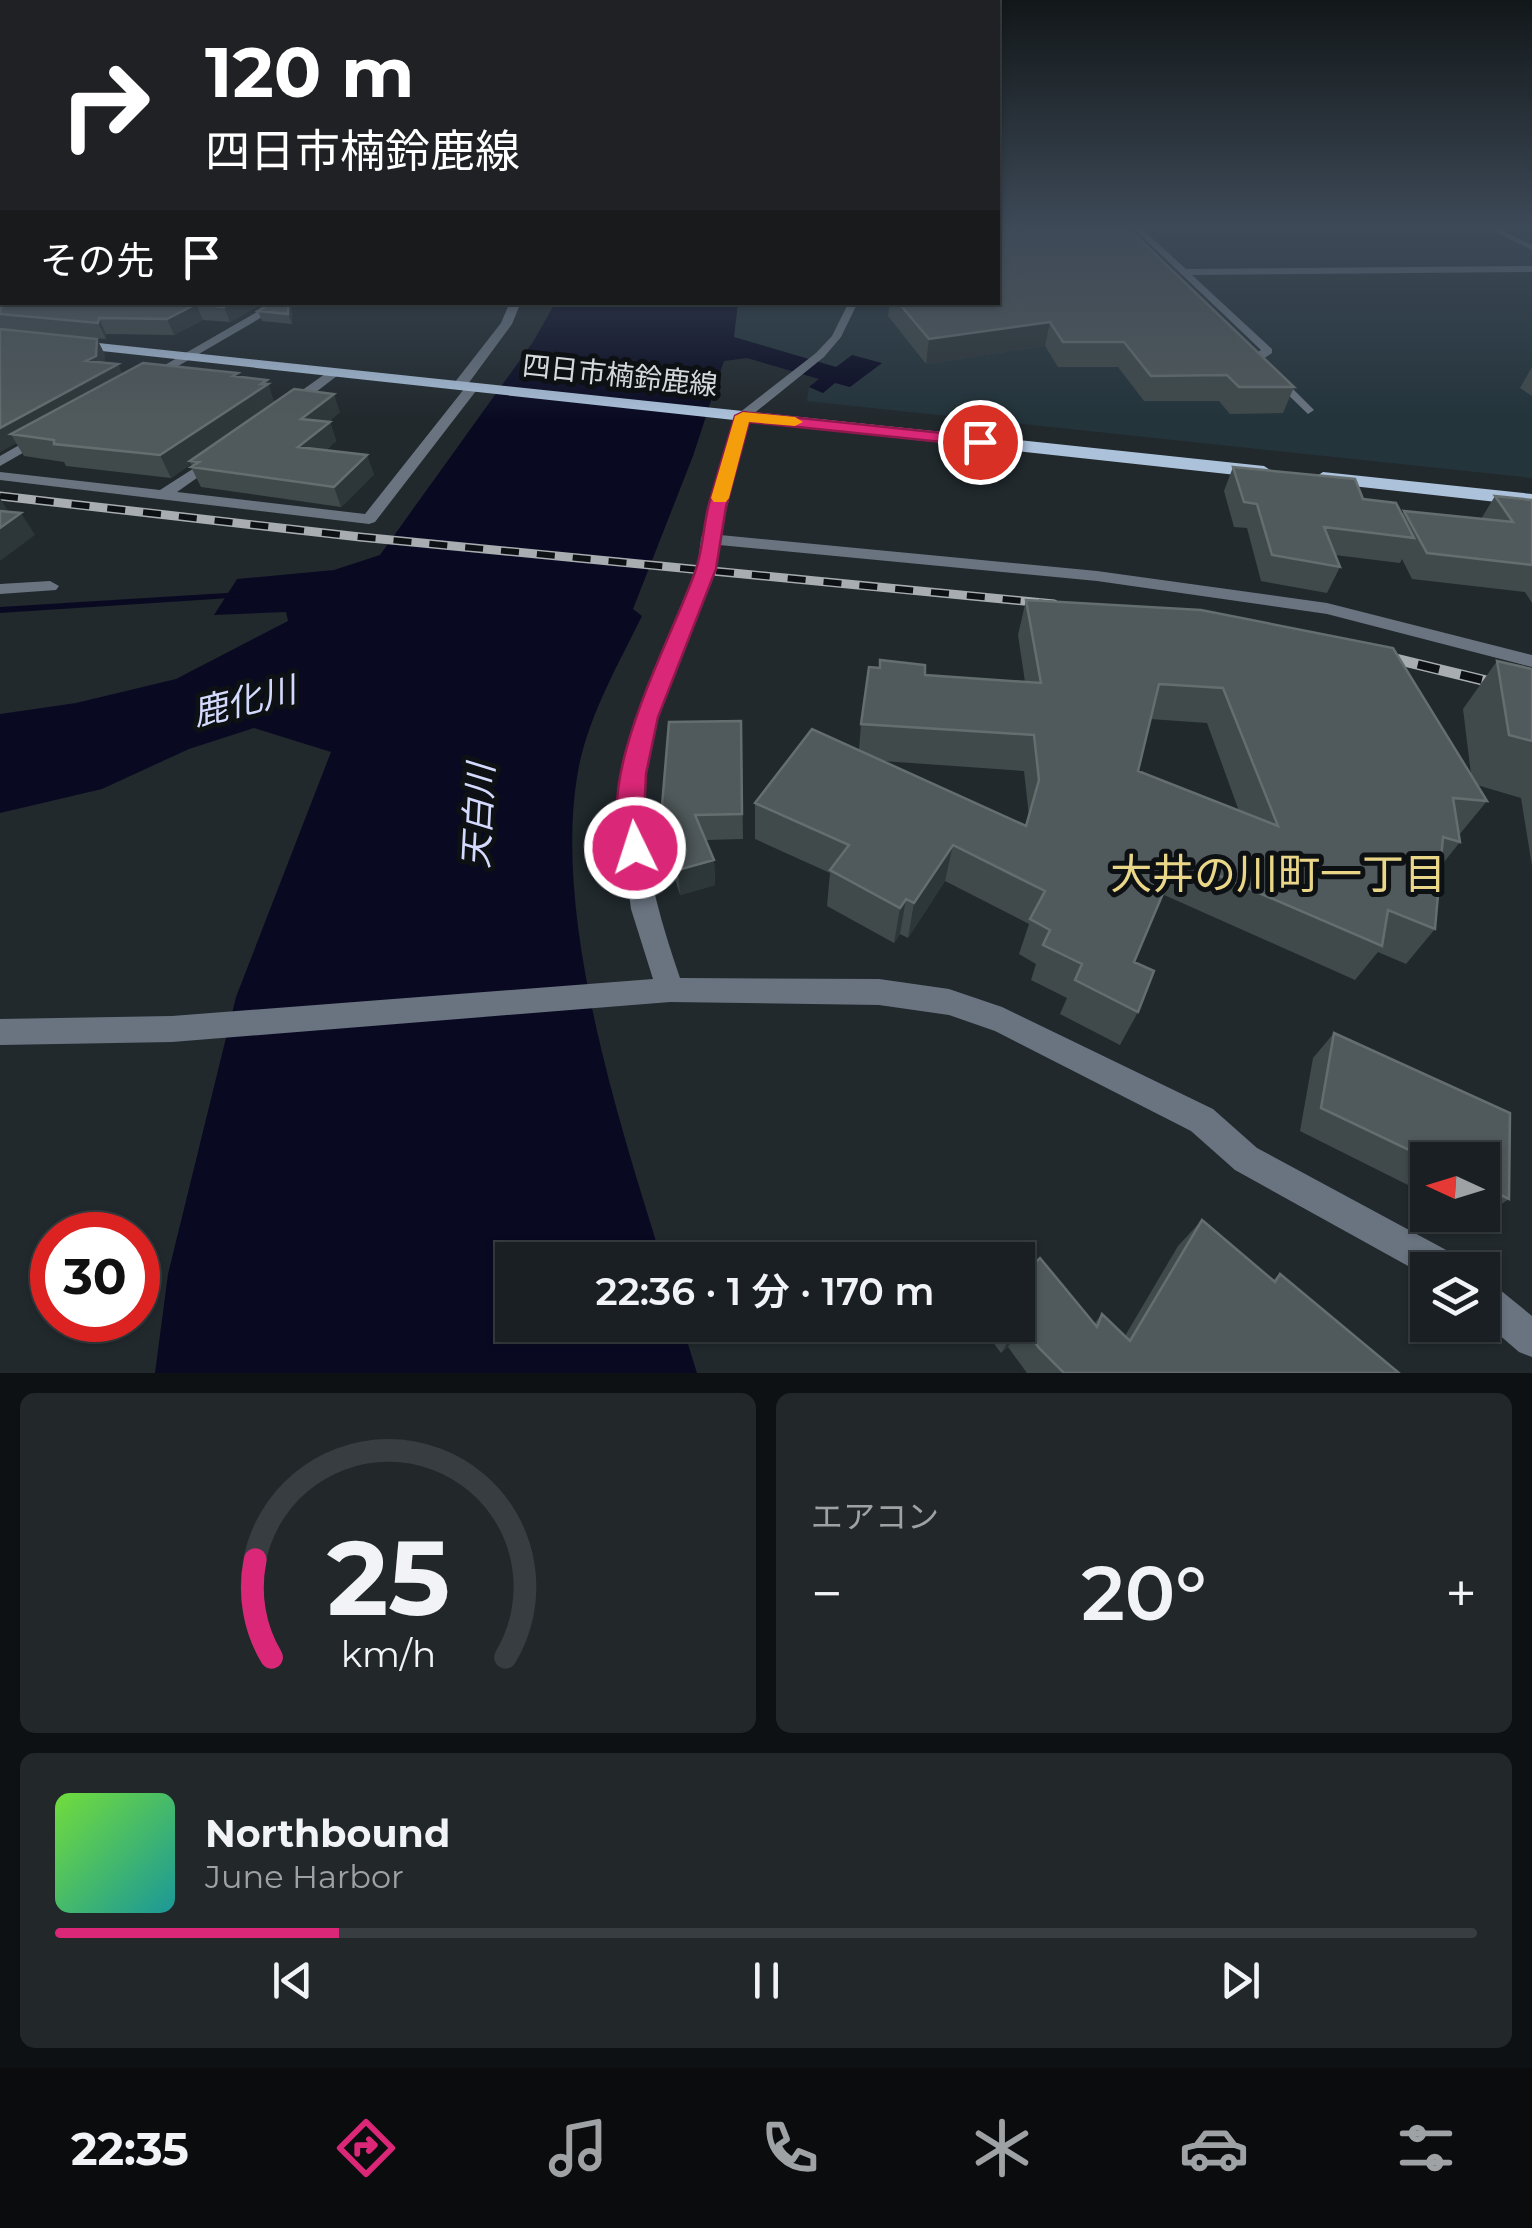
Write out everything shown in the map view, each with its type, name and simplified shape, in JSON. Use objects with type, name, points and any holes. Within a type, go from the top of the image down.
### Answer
[{"type":"main road","name":"四日市楠鈴鹿線","points":[[56,342],[1532,500]]},
{"type":"street","points":[[136,385],[278,305]]},
{"type":"street","points":[[0,476],[369,519],[472,387],[514,305]]},
{"type":"street","points":[[273,417],[336,372]]},
{"type":"street","points":[[670,990],[644,909],[631,818],[634,774],[646,717],[706,569],[710,539],[743,416]]},
{"type":"street","points":[[0,462],[51,433]]},
{"type":"street","points":[[163,495],[226,450]]},
{"type":"street","points":[[710,539],[1097,576],[1327,609],[1532,661]]},
{"type":"street","points":[[0,588],[50,586]]},
{"type":"street","points":[[0,1032],[172,1029],[670,990],[879,992],[949,1002],[1002,1020],[1202,1120],[1246,1159],[1416,1252]]},
{"type":"street","points":[[1500,1312],[1532,1339]]},
{"type":"lane","points":[[1205,292],[1268,351],[1256,358],[1308,410]]},
{"type":"lane","points":[[743,416],[820,355],[836,337],[852,305]]},
{"type":"shaded area","points":[[1000,292],[1532,292],[1532,478],[807,401],[809,387],[823,393],[836,367],[733,337],[738,305],[1000,305]]},
{"type":"water","points":[[554,305],[738,305],[734,337],[836,367],[852,355],[882,363],[850,387],[835,383],[823,393],[809,387],[819,379],[747,358],[724,361],[693,456],[633,609],[642,616],[595,714],[577,777],[572,833],[582,957],[610,1084],[656,1242],[495,1242],[495,1342],[687,1342],[697,1373],[155,1373],[168,1274],[236,997],[331,752],[254,728],[189,749],[102,789],[0,813],[0,714],[76,703],[176,679],[288,621],[286,612],[214,615],[237,579],[334,570],[380,555],[533,342]]},
{"type":"building","points":[[1000,292],[1195,292],[1294,387],[1239,387],[1227,375],[1151,376],[1124,342],[1063,342],[1050,322],[929,339],[901,305],[1000,305]]},
{"type":"building","points":[[194,305],[167,319],[99,318],[98,323],[0,314],[0,308]]},
{"type":"building","points":[[268,305],[288,305],[288,314],[258,311]]},
{"type":"building","points":[[0,329],[97,339],[96,356],[86,361],[118,364],[0,428]]},
{"type":"building","points":[[143,363],[238,373],[233,376],[267,380],[261,384],[268,384],[160,455],[54,444],[54,440],[11,434]]},
{"type":"building","points":[[294,389],[334,394],[301,419],[330,422],[298,447],[367,455],[334,487],[191,467],[199,462],[190,461]]},
{"type":"building","points":[[1233,467],[1355,479],[1363,499],[1396,503],[1414,538],[1324,527],[1340,567],[1272,555],[1257,504],[1244,502]]},
{"type":"building","points":[[1495,496],[1532,500],[1532,565],[1427,553],[1404,511],[1513,522]]},
{"type":"building","points":[[0,511],[21,513],[0,528]]},
{"type":"building","points":[[1026,600],[1201,610],[1393,648],[1487,801],[1453,798],[1460,842],[1443,837],[1435,929],[1388,910],[1382,946],[1178,858],[1134,962],[1154,971],[1138,1012],[1075,980],[1082,964],[1043,945],[1050,930],[1030,919],[1045,891],[953,845],[914,903],[906,899],[900,908],[830,870],[849,845],[755,803],[812,729],[1026,826],[1039,780],[1034,735],[861,724],[869,667],[880,668],[880,660],[925,665],[925,675],[1041,683]],"holes":[[[1159,684],[1223,688],[1278,826],[1138,771]]]},
{"type":"building","points":[[1497,661],[1532,669],[1532,741],[1509,735]]},
{"type":"building","points":[[741,721],[742,814],[695,815],[714,860],[678,870],[661,818],[669,722]]},
{"type":"building","points":[[1334,1033],[1510,1113],[1509,1199],[1500,1195],[1500,1142],[1410,1142],[1410,1150],[1321,1108]]},
{"type":"building","points":[[1202,1220],[1275,1282],[1280,1274],[1399,1373],[1064,1373],[1035,1342],[1035,1263],[1040,1258],[1097,1327],[1102,1314],[1130,1341]]},
{"type":"waterway","points":[[0,610],[242,595]]},
{"type":"railway","points":[[0,496],[360,537],[1054,604]]},
{"type":"railway","points":[[1375,654],[1532,692]]},
{"type":"slow traffic","points":[[720,498],[743,416],[795,422]]},
{"type":"district","name":"大井の川町一丁目","points":[[1278,874]]},
{"type":"route","points":[[635,848],[631,818],[634,774],[646,717],[706,569],[717,507],[743,416],[980,442]]},
{"type":"water label","name":"鹿化川","points":[[244,701]]},
{"type":"water label","name":"天白川","points":[[478,816]]}]
